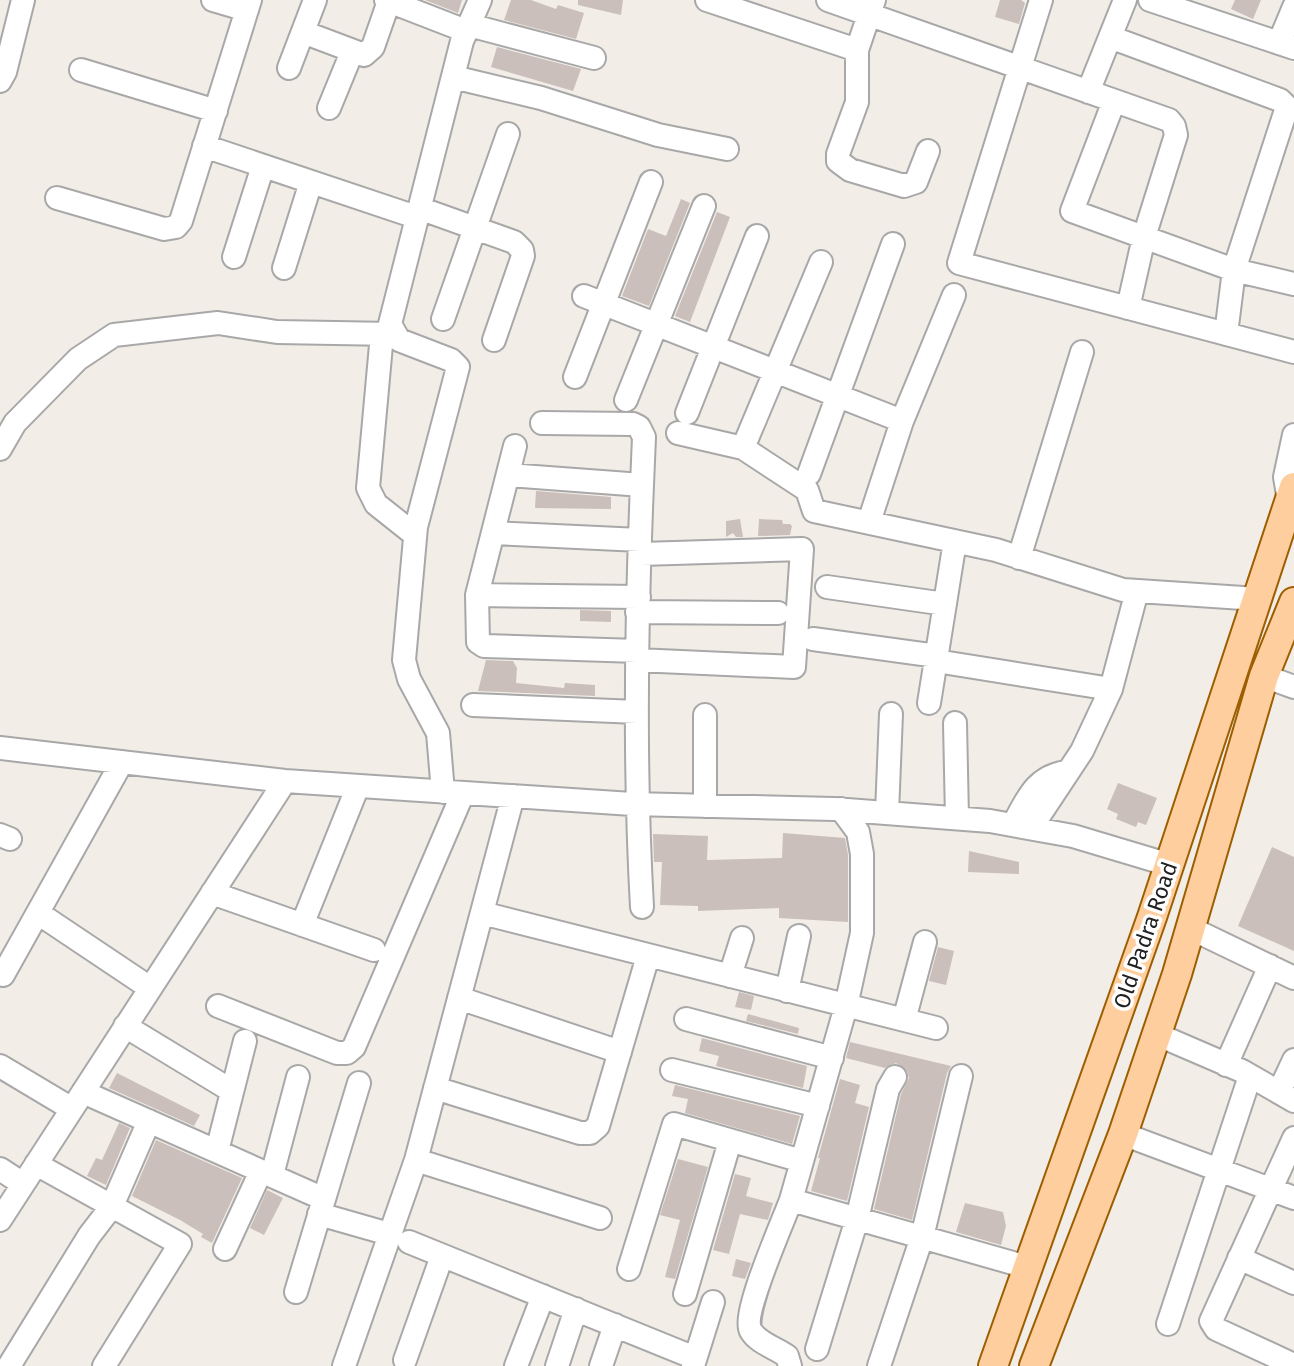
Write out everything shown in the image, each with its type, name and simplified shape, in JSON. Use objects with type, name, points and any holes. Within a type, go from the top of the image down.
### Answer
[{"type":"main road","name":"Old Padra Road","points":[[993,1366],[1170,865],[1292,495]]},
{"type":"main road","name":"Old Padra Road","points":[[1034,1366],[1123,1134],[1190,928],[1264,676],[1294,602]]},
{"type":"street","points":[[0,81],[23,0]]},
{"type":"street","points":[[57,198],[170,230],[181,221],[249,5],[213,0]]},
{"type":"street","points":[[289,68],[315,0]]},
{"type":"street","points":[[415,535],[376,504],[368,488],[390,324],[453,77],[467,28],[480,0]]},
{"type":"street","points":[[707,0],[857,50]]},
{"type":"street","points":[[828,0],[872,7],[1019,67],[1169,120],[1176,135],[1144,237],[1128,308]]},
{"type":"street","points":[[1041,0],[959,263],[1294,352]]},
{"type":"street","points":[[1088,92],[1125,0]]},
{"type":"street","points":[[1150,0],[1209,9],[1286,45],[1294,7]]},
{"type":"street","points":[[303,32],[364,55],[373,47],[388,1],[467,28],[594,58]]},
{"type":"street","points":[[872,7],[857,50],[857,102],[838,161],[850,170],[904,186],[916,182],[928,151]]},
{"type":"street","points":[[1110,37],[1280,100],[1287,107],[1234,270],[1226,334]]},
{"type":"street","points":[[329,108],[352,52]]},
{"type":"street","points":[[81,70],[216,111]]},
{"type":"street","points":[[453,77],[541,98],[658,135],[727,149]]},
{"type":"street","points":[[1114,101],[1072,211],[1234,270],[1294,284]]},
{"type":"street","points":[[443,319],[508,134]]},
{"type":"street","points":[[204,146],[311,182],[476,228],[514,242],[522,250],[523,256],[494,340]]},
{"type":"street","points":[[234,257],[263,166]]},
{"type":"street","points":[[284,268],[311,182]]},
{"type":"street","points":[[575,377],[595,300],[651,182]]},
{"type":"street","points":[[542,423],[633,424],[656,324],[704,206]]},
{"type":"street","points":[[757,236],[683,423],[743,448],[807,490],[814,511],[955,541],[1123,590],[1258,599]]},
{"type":"street","points":[[809,474],[893,244]]},
{"type":"street","points":[[743,448],[821,262]]},
{"type":"street","points":[[869,522],[902,421],[954,295]]},
{"type":"street","points":[[595,300],[902,421]]},
{"type":"street","points":[[0,449],[15,423],[78,359],[114,335],[218,323],[277,332],[388,334],[451,360],[458,367],[415,535],[404,660],[409,679],[438,733],[453,792],[354,1047],[347,1053],[337,1053],[218,1006]]},
{"type":"street","points":[[1019,558],[1082,352]]},
{"type":"street","points":[[635,412],[644,437],[636,804],[642,907]]},
{"type":"street","points":[[1292,495],[1285,477],[1294,435]]},
{"type":"street","points":[[493,533],[640,547],[802,549],[794,667],[484,646],[478,642],[477,595],[515,446]]},
{"type":"street","points":[[508,475],[642,485]]},
{"type":"street","points":[[929,703],[955,541]]},
{"type":"street","points":[[827,587],[945,604]]},
{"type":"street","points":[[1022,827],[1082,751],[1111,689],[1137,591]]},
{"type":"street","points":[[477,595],[778,613]]},
{"type":"street","points":[[813,639],[1111,689]]},
{"type":"street","points":[[1264,676],[1294,687]]},
{"type":"street","points":[[473,705],[637,712]]},
{"type":"street","points":[[887,813],[891,714]]},
{"type":"street","points":[[705,715],[705,806]]},
{"type":"street","points":[[955,723],[957,818]]},
{"type":"street","points":[[0,748],[285,781],[636,804],[841,809],[957,818],[1073,836],[1170,865]]},
{"type":"street","points":[[3,975],[122,762]]},
{"type":"street","points":[[0,1220],[285,781]]},
{"type":"street","points":[[302,925],[358,786]]},
{"type":"street","points":[[344,1366],[399,1238],[416,1160],[513,796]]},
{"type":"street","points":[[790,1366],[787,1356],[755,1337],[748,1321],[791,1200],[846,1006],[862,933],[862,854],[858,832],[841,809]]},
{"type":"street","points":[[212,893],[374,950]]},
{"type":"street","points":[[38,913],[150,988]]},
{"type":"street","points":[[482,913],[936,1028]]},
{"type":"street","points":[[1190,928],[1286,969],[1226,1065]]},
{"type":"street","points":[[787,991],[799,936]]},
{"type":"street","points":[[730,976],[742,938]]},
{"type":"street","points":[[904,1020],[925,942]]},
{"type":"street","points":[[435,1088],[580,1133],[590,1133],[598,1126],[648,956]]},
{"type":"street","points":[[459,998],[620,1052]]},
{"type":"street","points":[[686,1019],[832,1058]]},
{"type":"street","points":[[125,1026],[232,1091]]},
{"type":"street","points":[[1156,1034],[1250,1076],[1286,1096],[1294,1060]]},
{"type":"street","points":[[217,1151],[245,1041]]},
{"type":"street","points":[[0,1066],[77,1100],[149,1121],[266,1173],[322,1206],[615,1325],[694,1362],[713,1302]]},
{"type":"street","points":[[672,1070],[818,1106]]},
{"type":"street","points":[[879,1366],[922,1237],[961,1076]]},
{"type":"street","points":[[1168,1324],[1250,1076]]},
{"type":"street","points":[[225,1249],[266,1173],[298,1077]]},
{"type":"street","points":[[817,1349],[857,1219],[888,1089],[895,1077]]},
{"type":"street","points":[[296,1292],[359,1083]]},
{"type":"street","points":[[9,1366],[89,1236],[112,1206],[149,1121]]},
{"type":"street","points":[[629,1269],[674,1124],[802,1161]]},
{"type":"street","points":[[1123,1134],[1294,1198]]},
{"type":"street","points":[[1294,1138],[1211,1321],[1211,1325],[1258,1358],[1294,1365]]},
{"type":"street","points":[[685,1294],[730,1141]]},
{"type":"street","points":[[416,1160],[600,1218]]},
{"type":"street","points":[[36,1164],[180,1244],[104,1366]]},
{"type":"street","points":[[0,1169],[23,1184]]},
{"type":"street","points":[[791,1200],[1027,1267]]},
{"type":"street","points":[[405,1360],[442,1256]]},
{"type":"street","points":[[1239,1258],[1294,1282]]},
{"type":"street","points":[[516,1366],[543,1296]]},
{"type":"street","points":[[557,1366],[576,1309]]},
{"type":"street","points":[[601,1366],[615,1325]]},
{"type":"building","points":[[425,0],[462,0],[458,13]]},
{"type":"building","points":[[511,0],[531,0],[556,9],[558,5],[584,13],[576,39],[504,20]]},
{"type":"building","points":[[578,0],[623,0],[621,15],[578,5]]},
{"type":"building","points":[[1000,0],[1021,0],[1025,3],[1019,24],[995,17]]},
{"type":"building","points":[[1235,0],[1261,0],[1253,19],[1231,9]]},
{"type":"building","points":[[497,47],[581,69],[573,91],[491,67]]},
{"type":"building","points":[[681,199],[690,203],[649,306],[622,296],[648,229],[666,236]]},
{"type":"building","points":[[717,212],[730,217],[690,322],[675,316]]},
{"type":"building","points":[[536,491],[611,497],[611,509],[535,508]]},
{"type":"building","points":[[740,519],[743,537],[736,537],[733,533],[726,537],[726,521]]},
{"type":"building","points":[[759,519],[782,520],[783,524],[790,524],[790,535],[758,536]]},
{"type":"building","points":[[580,610],[611,611],[611,622],[580,621]]},
{"type":"building","points":[[486,660],[513,661],[517,668],[516,683],[564,688],[565,683],[595,685],[595,696],[478,691]]},
{"type":"building","points":[[1118,783],[1157,798],[1146,825],[1138,822],[1136,827],[1116,819],[1118,814],[1107,809]]},
{"type":"building","points":[[783,833],[845,838],[848,922],[779,918],[779,908],[698,911],[698,906],[660,905],[662,862],[654,862],[653,834],[708,836],[707,860],[782,858]]},
{"type":"building","points":[[1272,847],[1294,857],[1294,951],[1238,926]]},
{"type":"building","points":[[969,851],[1019,862],[1019,874],[968,872]]},
{"type":"building","points":[[938,947],[954,951],[946,985],[929,981]]},
{"type":"building","points":[[739,992],[754,996],[751,1010],[735,1007]]},
{"type":"building","points":[[748,1014],[799,1028],[798,1034],[746,1021]]},
{"type":"building","points":[[702,1038],[807,1066],[803,1088],[716,1066],[719,1056],[699,1051]]},
{"type":"building","points":[[850,1042],[951,1066],[912,1220],[874,1209],[901,1094],[909,1078],[907,1071],[896,1063],[885,1068],[846,1058]]},
{"type":"building","points":[[117,1073],[200,1115],[194,1126],[109,1088]]},
{"type":"building","points":[[840,1079],[860,1085],[855,1103],[869,1107],[847,1201],[811,1191]]},
{"type":"building","points":[[675,1085],[800,1116],[792,1144],[685,1113],[688,1099],[672,1096]]},
{"type":"building","points":[[119,1123],[130,1128],[106,1185],[87,1176],[96,1158],[102,1160]]},
{"type":"building","points":[[156,1140],[242,1178],[212,1243],[180,1220],[132,1196]]},
{"type":"building","points":[[678,1159],[708,1167],[675,1279],[665,1277],[680,1220],[660,1215]]},
{"type":"building","points":[[735,1174],[751,1178],[746,1196],[773,1203],[768,1220],[740,1214],[729,1254],[713,1250]]},
{"type":"building","points":[[267,1190],[283,1198],[264,1235],[250,1228]]},
{"type":"building","points":[[965,1203],[1003,1212],[1006,1226],[1001,1245],[956,1232]]},
{"type":"building","points":[[736,1259],[751,1263],[745,1279],[732,1276]]}]
